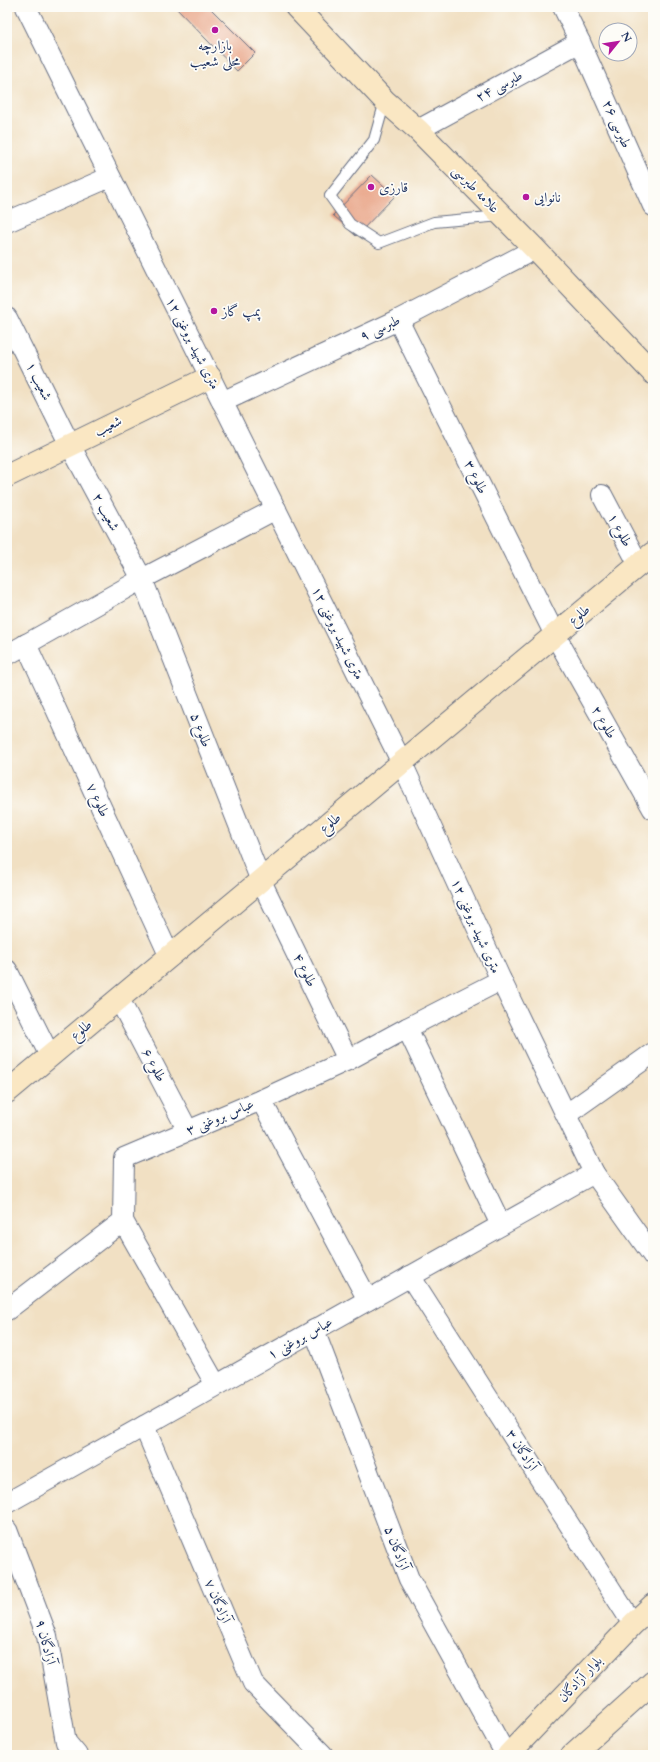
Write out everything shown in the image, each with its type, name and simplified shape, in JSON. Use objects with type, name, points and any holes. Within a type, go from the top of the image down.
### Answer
[{"type":"street","name":"۱۲ متری شهید بروغنی","points":[[26,7],[402,763],[501,980],[567,1114],[594,1173],[653,1256]]},
{"type":"street","name":"علامه طبرسی","points":[[296,7],[385,100],[418,130],[535,249],[653,373]]},
{"type":"street","name":"طبرسی ۲۶","points":[[563,7],[653,206]]},
{"type":"street","name":"طبرسی ۲۴","points":[[418,130],[580,42]]},
{"type":"street","points":[[7,222],[110,177]]},
{"type":"street","name":"طبرسی ۹","points":[[222,402],[398,320],[535,249]]},
{"type":"street","name":"شعیب ۱","points":[[7,318],[70,445]]},
{"type":"street","name":"طلوع ۳","points":[[398,320],[555,635]]},
{"type":"street","name":"شعیب","points":[[7,476],[210,377]]},
{"type":"street","name":"شعیب ۲","points":[[70,445],[142,579]]},
{"type":"street","name":"طلوع ۱","points":[[602,495],[646,559]]},
{"type":"street","points":[[7,655],[142,579],[276,509]]},
{"type":"street","name":"طلوع","points":[[7,1092],[646,559]]},
{"type":"street","name":"طلوع ۵","points":[[142,579],[261,881]]},
{"type":"street","name":"طلوع ۲","points":[[555,635],[653,809]]},
{"type":"street","name":"طلوع ۷","points":[[26,644],[170,957]]},
{"type":"street","name":"طلوع ۴","points":[[261,881],[348,1060]]},
{"type":"street","points":[[7,970],[50,1056]]},
{"type":"street","name":"عباس بروغنی ۳","points":[[123,1221],[124,1158],[260,1100],[348,1060],[501,980]]},
{"type":"street","name":"طلوع ۶","points":[[119,999],[188,1131]]},
{"type":"street","points":[[407,1028],[501,1225]]},
{"type":"street","points":[[567,1114],[653,1053]]},
{"type":"street","points":[[260,1100],[368,1300]]},
{"type":"street","name":"عباس بروغنی ۱","points":[[7,1503],[594,1173]]},
{"type":"street","points":[[7,1310],[123,1221],[216,1385]]},
{"type":"street","name":"آزادگان ۳","points":[[410,1276],[632,1624]]},
{"type":"street","name":"آزادگان ۵","points":[[314,1330],[409,1579],[507,1755]]},
{"type":"street","name":"آزادگان ۷","points":[[144,1426],[253,1683],[323,1755]]},
{"type":"street","name":"آزادگان ۹","points":[[7,1530],[47,1636],[66,1742],[77,1755]]},
{"type":"street","name":"بلوار آزادگان","points":[[507,1755],[632,1624],[653,1605]]},
{"type":"street","points":[[572,1755],[653,1682]]},
{"type":"lane","points":[[385,100],[374,140],[330,196],[350,224],[379,243],[434,222],[502,216]]},
{"type":"building","name":"بازارچه محلی شعیب","points":[[175,7],[209,7],[255,53],[237,71]]},
{"type":"building","points":[[372,175],[395,196],[356,236],[333,215]]},
{"type":"place","name":"بازارچه محلی شعیب","points":[[215,30]]},
{"type":"place","name":"قارزی","points":[[371,187]]},
{"type":"place","name":"نانوایی","points":[[526,197]]},
{"type":"place","name":"پمپ گاز","points":[[214,311]]}]
